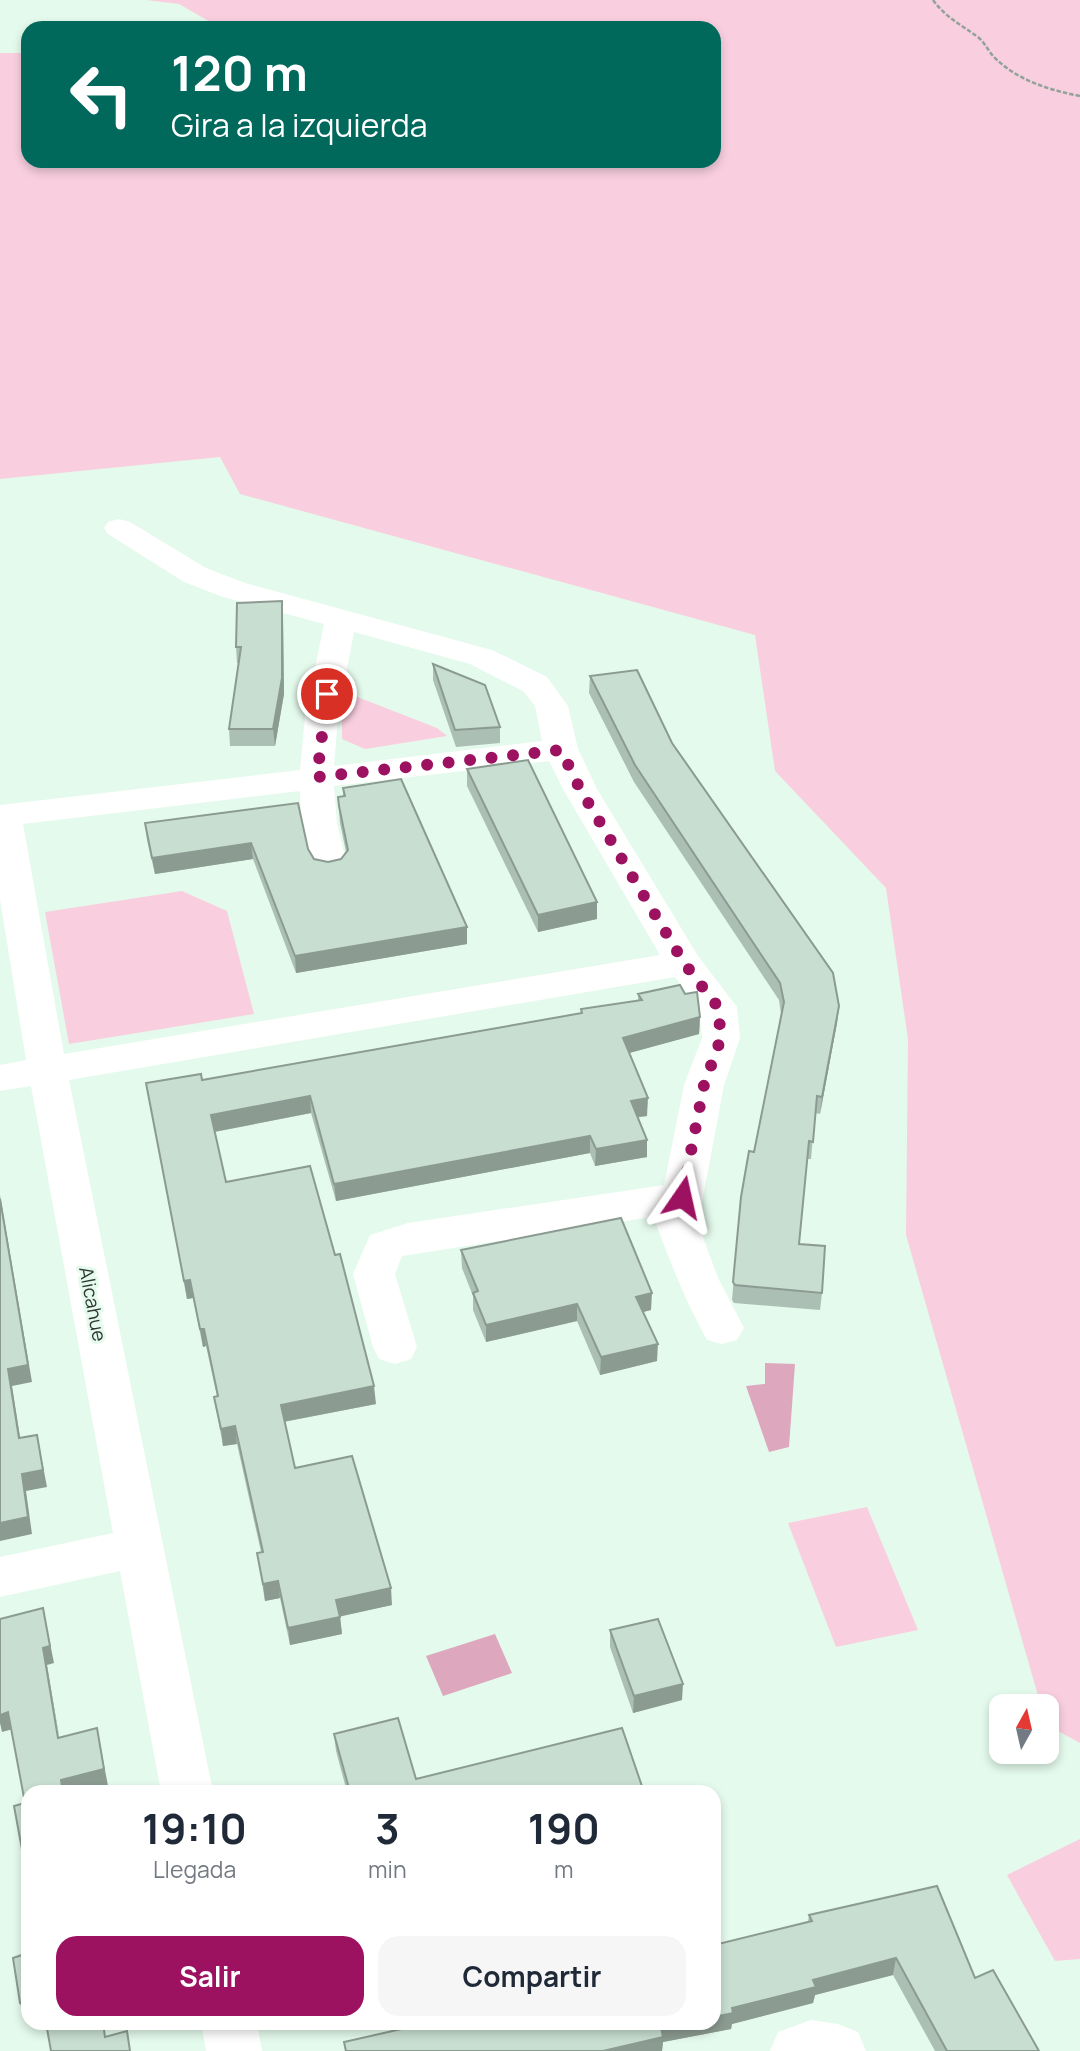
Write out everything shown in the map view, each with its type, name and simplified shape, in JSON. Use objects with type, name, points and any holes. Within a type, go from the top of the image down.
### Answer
[{"type":"street","points":[[119,528],[195,575],[234,590],[481,657],[535,684],[551,706],[561,750],[600,824],[684,963],[718,1007],[721,1038],[704,1085],[677,1224],[697,1278],[722,1328]]},
{"type":"street","points":[[329,864],[319,818],[317,777],[325,703],[341,619]]},
{"type":"street","points":[[2,816],[561,750]]},
{"type":"street","name":"Alicahue","points":[[2,816],[11,920],[47,1069],[186,1785]]},
{"type":"street","points":[[0,1078],[684,963]]},
{"type":"street","points":[[395,1347],[374,1274],[385,1246],[408,1238],[682,1197]]},
{"type":"street","points":[[0,1577],[140,1547]]},
{"type":"street","points":[[230,2030],[234,2051]]},
{"type":"street","points":[[798,2051],[811,2047],[838,2051]]},
{"type":"path","points":[[933,0],[941,13],[981,39],[992,57],[1008,70],[1036,85],[1080,96]]},
{"type":"shaded area","points":[[146,0],[1080,0],[1080,1743],[1059,1732],[1059,1694],[1038,1694],[906,1235],[908,1039],[886,888],[775,771],[755,635],[240,494],[220,457],[0,479],[0,53],[21,53],[21,168],[721,168],[721,21],[209,21],[179,4]]},
{"type":"shaded area","points":[[342,691],[437,728],[447,736],[365,749],[342,739]]},
{"type":"shaded area","points":[[182,891],[227,911],[254,1014],[69,1044],[45,912]]},
{"type":"shaded area","points":[[765,1363],[795,1364],[789,1447],[769,1452],[746,1386],[765,1384]]},
{"type":"shaded area","points":[[867,1507],[918,1630],[836,1647],[788,1523]]},
{"type":"shaded area","points":[[495,1634],[512,1673],[443,1696],[426,1656]]},
{"type":"shaded area","points":[[1080,1839],[1080,1959],[1055,1961],[1007,1875]]},
{"type":"building","points":[[282,601],[282,678],[273,729],[229,729],[241,647],[236,647],[237,603]]},
{"type":"building","points":[[433,664],[485,685],[500,727],[455,730]]},
{"type":"building","points":[[637,670],[672,743],[833,973],[839,1006],[822,1097],[817,1096],[813,1142],[809,1141],[799,1244],[825,1246],[822,1293],[735,1285],[733,1282],[741,1197],[749,1151],[754,1152],[784,1002],[780,983],[635,765],[590,676]]},
{"type":"building","points":[[528,760],[597,902],[538,915],[467,769]]},
{"type":"building","points":[[401,779],[467,927],[295,956],[251,843],[152,858],[145,823],[298,803],[308,849],[314,859],[328,862],[341,859],[348,850],[338,797],[345,796],[343,788]]},
{"type":"building","points":[[680,985],[685,994],[697,992],[700,1017],[623,1038],[648,1098],[631,1101],[647,1140],[596,1149],[590,1136],[334,1184],[310,1096],[211,1115],[226,1182],[310,1166],[335,1255],[340,1254],[374,1386],[281,1405],[295,1468],[352,1456],[391,1588],[336,1600],[340,1617],[288,1628],[278,1581],[263,1584],[257,1553],[263,1552],[235,1426],[221,1429],[214,1397],[218,1396],[204,1329],[200,1329],[190,1280],[184,1281],[146,1083],[201,1074],[202,1080],[582,1013],[581,1009],[642,1000],[638,994]]},
{"type":"building","points":[[0,1199],[28,1365],[8,1369],[19,1438],[37,1435],[43,1470],[22,1474],[28,1517],[0,1523]]},
{"type":"building","points":[[621,1218],[652,1293],[636,1297],[658,1344],[601,1357],[577,1304],[486,1325],[473,1293],[478,1291],[461,1250]]},
{"type":"building","points":[[43,1608],[50,1646],[43,1648],[58,1738],[97,1728],[104,1769],[61,1780],[62,1785],[22,1785],[8,1712],[0,1715],[0,1619]]},
{"type":"building","points":[[658,1619],[683,1684],[634,1696],[610,1630]]},
{"type":"building","points":[[398,1718],[416,1779],[622,1728],[642,1785],[348,1785],[334,1734]]},
{"type":"building","points":[[21,1804],[21,1844],[14,1806]]},
{"type":"building","points":[[937,1886],[975,1978],[993,1970],[1039,2051],[947,2051],[896,1958],[813,1980],[816,1987],[732,2008],[733,2013],[721,2016],[721,1943],[812,1921],[809,1915]]},
{"type":"building","points":[[21,1955],[20,2003],[13,1958]]},
{"type":"building","points":[[47,2030],[104,2030],[105,2037],[127,2031],[130,2051],[51,2051]]},
{"type":"building","points":[[397,2030],[662,2030],[663,2037],[603,2051],[346,2051],[344,2042]]},
{"type":"route","points":[[327,694],[317,777],[561,750],[607,836],[684,963],[718,1007],[721,1038],[704,1085],[682,1197]]}]
